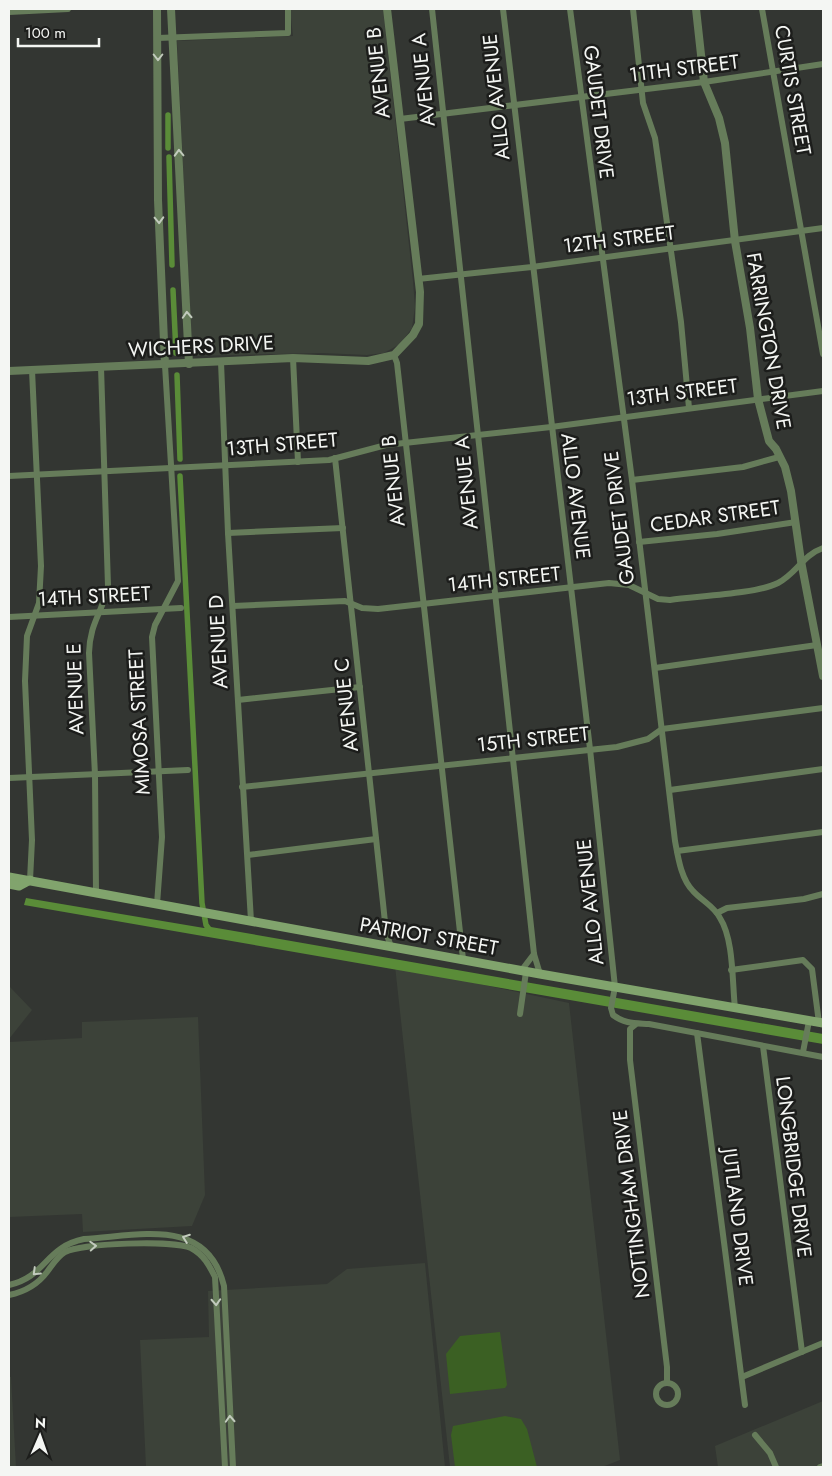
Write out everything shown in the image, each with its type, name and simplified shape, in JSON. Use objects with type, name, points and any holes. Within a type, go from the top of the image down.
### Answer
[{"type":"main road","name":"PATRIOT STREET","points":[[9,877],[463,959],[614,990],[735,1008],[809,1023],[821,1023]]},
{"type":"main road","name":"PATRIOT STREET","points":[[9,884],[20,886],[30,880]]},
{"type":"street","points":[[13,11],[68,9]]},
{"type":"street","points":[[157,9],[158,190],[165,365]]},
{"type":"street","points":[[171,9],[190,364]]},
{"type":"street","points":[[158,38],[288,33],[288,9]]},
{"type":"street","name":"AVENUE B","points":[[388,9],[421,311],[419,324],[413,335],[394,355],[406,443],[463,959]]},
{"type":"street","name":"AVENUE A","points":[[432,9],[534,954],[540,974]]},
{"type":"street","name":"ALLO AVENUE","points":[[502,9],[512,107],[590,749],[614,990],[611,1008],[613,1015],[620,1020],[636,1025]]},
{"type":"street","name":"GAUDET DRIVE","points":[[570,9],[580,98],[632,480],[677,851],[681,867],[691,890],[717,913],[728,938],[735,1008]]},
{"type":"street","points":[[633,9],[641,90],[645,110],[655,138],[690,408]]},
{"type":"street","name":"FARRINGTON DRIVE","points":[[696,9],[704,82],[719,118],[725,143],[735,241],[750,328],[758,400],[769,442],[785,467],[791,491],[801,561],[823,676]]},
{"type":"street","name":"CURTIS STREET","points":[[762,9],[823,354]]},
{"type":"street","name":"11TH STREET","points":[[400,119],[512,107],[774,73],[823,64]]},
{"type":"street","name":"12TH STREET","points":[[418,279],[532,267],[669,248],[801,233],[823,228]]},
{"type":"street","name":"WICHERS DRIVE","points":[[9,371],[293,358],[368,361],[394,355]]},
{"type":"street","points":[[293,358],[298,462]]},
{"type":"street","name":"AVENUE D","points":[[221,362],[228,533],[251,921]]},
{"type":"street","name":"MIMOSA STREET","points":[[157,904],[162,837],[152,637],[163,609],[173,595],[178,581],[165,365]]},
{"type":"street","name":"AVENUE E","points":[[96,893],[95,775],[89,653],[90,634],[108,586],[101,367]]},
{"type":"street","points":[[30,880],[32,840],[25,681],[27,636],[39,603],[41,566],[32,370]]},
{"type":"street","name":"13TH STREET","points":[[9,476],[298,462],[335,458],[370,448],[406,443],[551,427],[823,391]]},
{"type":"street","points":[[632,480],[743,467],[780,457]]},
{"type":"street","name":"AVENUE C","points":[[335,458],[386,932],[391,947]]},
{"type":"street","name":"CEDAR STREET","points":[[639,542],[717,534],[796,522]]},
{"type":"street","points":[[228,533],[343,528]]},
{"type":"street","name":"14TH STREET","points":[[233,606],[350,602],[362,608],[378,609],[609,583],[629,585],[658,598],[670,600],[765,588],[781,581],[801,561],[823,548]]},
{"type":"street","name":"14TH STREET","points":[[9,616],[181,608]]},
{"type":"street","points":[[654,668],[818,645]]},
{"type":"street","points":[[238,700],[360,687]]},
{"type":"street","name":"15TH STREET","points":[[242,787],[635,744],[648,739],[662,729],[823,708]]},
{"type":"street","points":[[670,790],[823,769]]},
{"type":"street","points":[[9,778],[188,770]]},
{"type":"street","points":[[677,851],[823,832]]},
{"type":"street","points":[[248,855],[376,839]]},
{"type":"street","points":[[717,913],[727,908],[823,894]]},
{"type":"street","points":[[520,1014],[524,973],[534,954]]},
{"type":"street","points":[[731,970],[803,960],[812,969],[821,1023]]},
{"type":"street","points":[[804,1049],[809,1023]]},
{"type":"street","points":[[636,1025],[649,1024],[762,1046],[804,1049],[823,1057]]},
{"type":"street","name":"NOTTINGHAM DRIVE","points":[[636,1025],[630,1029],[628,1034],[630,1060],[667,1367],[667,1383]]},
{"type":"street","name":"JUTLAND DRIVE","points":[[697,1033],[745,1405]]},
{"type":"street","name":"LONGBRIDGE DRIVE","points":[[762,1046],[802,1352]]},
{"type":"street","points":[[9,1285],[33,1276],[55,1251],[71,1242],[84,1239],[175,1235],[192,1240],[204,1248],[217,1265],[224,1286],[233,1467]]},
{"type":"street","points":[[9,1295],[36,1283],[56,1259],[66,1252],[80,1247],[165,1243],[189,1248],[201,1254],[215,1277],[225,1467]]},
{"type":"street","points":[[742,1377],[823,1343]]},
{"type":"street","points":[[755,1435],[770,1453],[776,1467]]},
{"type":"shaded area","points":[[290,9],[383,9],[413,281],[415,307],[412,328],[400,344],[384,353],[367,355],[322,353],[196,356],[192,354],[177,41],[293,36]]},
{"type":"shaded area","points":[[26,898],[204,928],[211,927],[823,1034],[823,1044],[24,905]]},
{"type":"shaded area","points":[[395,966],[569,1003],[620,1460],[602,1467],[450,1467]]},
{"type":"shaded area","points":[[9,986],[32,1010],[9,1039]]},
{"type":"shaded area","points":[[198,1017],[205,1195],[192,1226],[83,1232],[82,1214],[9,1217],[9,1042],[82,1038],[82,1022]]},
{"type":"shaded area","points":[[425,1263],[445,1467],[146,1467],[140,1340],[209,1337],[208,1291],[327,1284],[347,1269]]},
{"type":"shaded area","points":[[500,1332],[507,1385],[505,1388],[450,1394],[446,1354],[460,1336]]},
{"type":"shaded area","points":[[9,1377],[11,1377],[16,1467],[9,1467]]},
{"type":"shaded area","points":[[823,1401],[823,1467],[718,1467],[715,1446]]},
{"type":"shaded area","points":[[505,1416],[521,1419],[527,1429],[537,1467],[455,1467],[451,1435],[453,1426]]},
{"type":"waterway","points":[[168,115],[168,148]]},
{"type":"waterway","points":[[169,157],[172,265]]},
{"type":"waterway","points":[[173,290],[176,353]]},
{"type":"waterway","points":[[177,375],[180,459]]},
{"type":"waterway","points":[[180,476],[202,903],[206,925],[212,933]]}]
